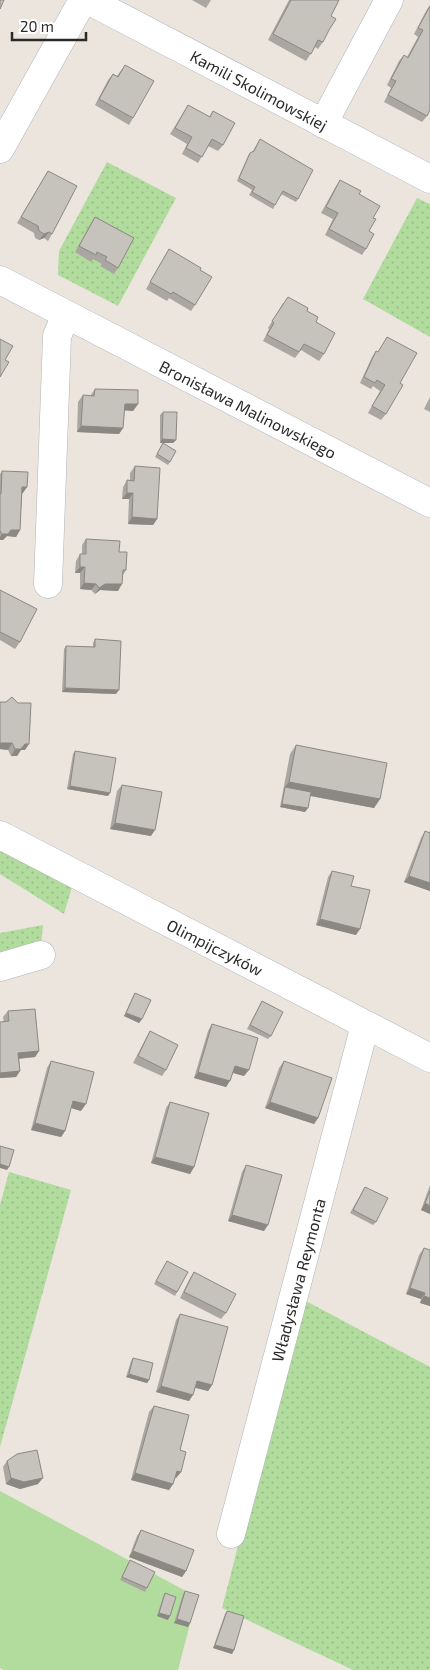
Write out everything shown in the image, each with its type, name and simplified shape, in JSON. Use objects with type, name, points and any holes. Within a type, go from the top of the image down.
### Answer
[{"type":"street","points":[[0,148],[83,0]]},
{"type":"street","name":"Kamili Skolimowskiej","points":[[88,0],[430,179]]},
{"type":"street","points":[[323,124],[389,0]]},
{"type":"street","name":"Bronisława Malinowskiego","points":[[0,280],[430,503]]},
{"type":"street","points":[[48,584],[57,336],[66,315]]},
{"type":"street","name":"Olimpijczyków","points":[[0,835],[430,1058]]},
{"type":"street","points":[[0,967],[41,956]]},
{"type":"street","name":"Władysława Reymonta","points":[[231,1534],[366,1025]]},
{"type":"green space","points":[[107,162],[176,198],[118,306],[58,275],[59,251]]},
{"type":"green space","points":[[417,198],[430,204],[430,337],[363,299]]},
{"type":"green space","points":[[0,848],[72,887],[64,914],[0,874]]},
{"type":"green space","points":[[43,925],[41,946],[0,956],[0,933]]},
{"type":"green space","points":[[9,1172],[71,1190],[0,1447],[0,1205]]},
{"type":"green space","points":[[302,1299],[430,1367],[430,1670],[353,1670],[222,1608]]},
{"type":"green space","points":[[0,1491],[197,1597],[178,1670],[4,1670],[0,1668]]},
{"type":"building","points":[[0,0],[4,0],[0,9]]},
{"type":"building","points":[[291,0],[339,0],[331,16],[336,19],[323,42],[318,40],[311,54],[273,34]]},
{"type":"building","points":[[430,6],[430,110],[427,116],[388,95],[396,81],[391,79],[404,55],[408,58],[423,30],[418,28]]},
{"type":"building","points":[[125,65],[154,81],[133,118],[99,99],[113,74],[118,77]]},
{"type":"building","points":[[188,105],[210,117],[213,111],[235,123],[223,145],[212,139],[202,157],[186,148],[192,137],[175,128]]},
{"type":"building","points":[[260,139],[313,170],[298,199],[283,191],[275,205],[252,192],[255,187],[239,178],[250,153],[254,151]]},
{"type":"building","points":[[48,171],[77,186],[52,234],[49,232],[44,234],[39,231],[38,226],[21,217]]},
{"type":"building","points":[[340,180],[361,191],[359,194],[380,206],[373,218],[376,219],[369,231],[374,234],[366,249],[329,229],[338,213],[326,207]]},
{"type":"building","points":[[95,217],[134,238],[118,268],[105,260],[107,257],[97,252],[96,255],[79,246]]},
{"type":"building","points":[[169,249],[201,268],[200,270],[212,277],[195,305],[173,292],[171,294],[150,282]]},
{"type":"building","points":[[288,297],[308,308],[307,311],[318,317],[316,322],[335,333],[324,354],[304,344],[299,352],[267,335],[274,323],[272,321]]},
{"type":"building","points":[[387,337],[417,353],[400,383],[403,385],[386,414],[372,406],[385,385],[377,380],[375,383],[364,377],[376,351],[378,352]]},
{"type":"building","points":[[0,339],[13,346],[5,360],[9,362],[0,377]]},
{"type":"building","points":[[95,389],[138,390],[138,404],[125,404],[123,428],[81,426],[83,395],[94,396]]},
{"type":"building","points":[[163,412],[177,412],[176,440],[162,439]]},
{"type":"building","points":[[163,443],[176,451],[170,462],[157,454]]},
{"type":"building","points":[[135,466],[160,468],[157,519],[132,517],[133,493],[127,493],[127,480],[134,481]]},
{"type":"building","points":[[2,471],[28,472],[27,487],[22,487],[20,530],[11,530],[8,534],[2,534],[0,531]]},
{"type":"building","points":[[86,539],[120,541],[119,552],[127,552],[126,570],[123,570],[122,584],[105,584],[99,588],[96,584],[84,583],[85,567],[80,567],[80,554],[86,554]]},
{"type":"building","points":[[0,590],[37,609],[20,642],[0,632]]},
{"type":"building","points":[[95,639],[121,641],[119,690],[65,688],[66,646],[95,647]]},
{"type":"building","points":[[12,697],[18,703],[31,703],[29,744],[25,744],[21,749],[15,749],[12,743],[0,743],[0,702],[6,702]]},
{"type":"building","points":[[296,745],[387,763],[380,799],[289,782]]},
{"type":"building","points":[[75,751],[116,758],[110,793],[70,786]]},
{"type":"building","points":[[122,785],[162,792],[155,830],[115,823]]},
{"type":"building","points":[[285,787],[311,792],[308,808],[282,804]]},
{"type":"building","points":[[425,831],[430,833],[430,883],[409,876]]},
{"type":"building","points":[[332,871],[354,876],[351,886],[370,890],[360,929],[320,919]]},
{"type":"building","points":[[135,993],[151,1000],[142,1019],[126,1013]]},
{"type":"building","points":[[262,1001],[283,1012],[271,1036],[250,1025]]},
{"type":"building","points":[[35,1009],[39,1051],[18,1053],[20,1071],[0,1073],[0,1022],[9,1021],[8,1011]]},
{"type":"building","points":[[212,1024],[258,1038],[249,1070],[235,1066],[230,1081],[198,1072]]},
{"type":"building","points":[[150,1031],[178,1045],[166,1070],[138,1056]]},
{"type":"building","points":[[51,1061],[94,1072],[86,1104],[73,1101],[65,1131],[35,1123]]},
{"type":"building","points":[[284,1061],[332,1078],[318,1118],[270,1102]]},
{"type":"building","points":[[170,1102],[209,1113],[194,1167],[155,1157]]},
{"type":"building","points":[[0,1146],[14,1150],[9,1167],[0,1164]]},
{"type":"building","points":[[246,1165],[282,1175],[268,1225],[232,1215]]},
{"type":"building","points":[[365,1187],[388,1198],[376,1222],[353,1210]]},
{"type":"building","points":[[430,1191],[430,1206],[425,1203]]},
{"type":"building","points":[[424,1248],[430,1250],[430,1298],[424,1296],[425,1293],[410,1288]]},
{"type":"building","points":[[167,1261],[188,1272],[177,1292],[156,1281]]},
{"type":"building","points":[[194,1272],[236,1294],[226,1313],[184,1292]]},
{"type":"building","points":[[180,1314],[228,1327],[212,1385],[197,1381],[193,1395],[161,1386]]},
{"type":"building","points":[[133,1358],[153,1363],[149,1380],[129,1374]]},
{"type":"building","points":[[154,1406],[189,1415],[180,1450],[186,1452],[181,1472],[177,1471],[173,1484],[135,1473]]},
{"type":"building","points":[[37,1450],[43,1478],[24,1482],[11,1478],[7,1461],[17,1454]]},
{"type":"building","points":[[141,1530],[194,1550],[186,1571],[133,1551]]},
{"type":"building","points":[[130,1560],[155,1572],[147,1588],[122,1577]]},
{"type":"building","points":[[185,1591],[199,1595],[190,1623],[177,1619]]},
{"type":"building","points":[[165,1593],[176,1597],[170,1616],[159,1613]]},
{"type":"building","points":[[227,1611],[244,1616],[234,1650],[215,1645]]}]
